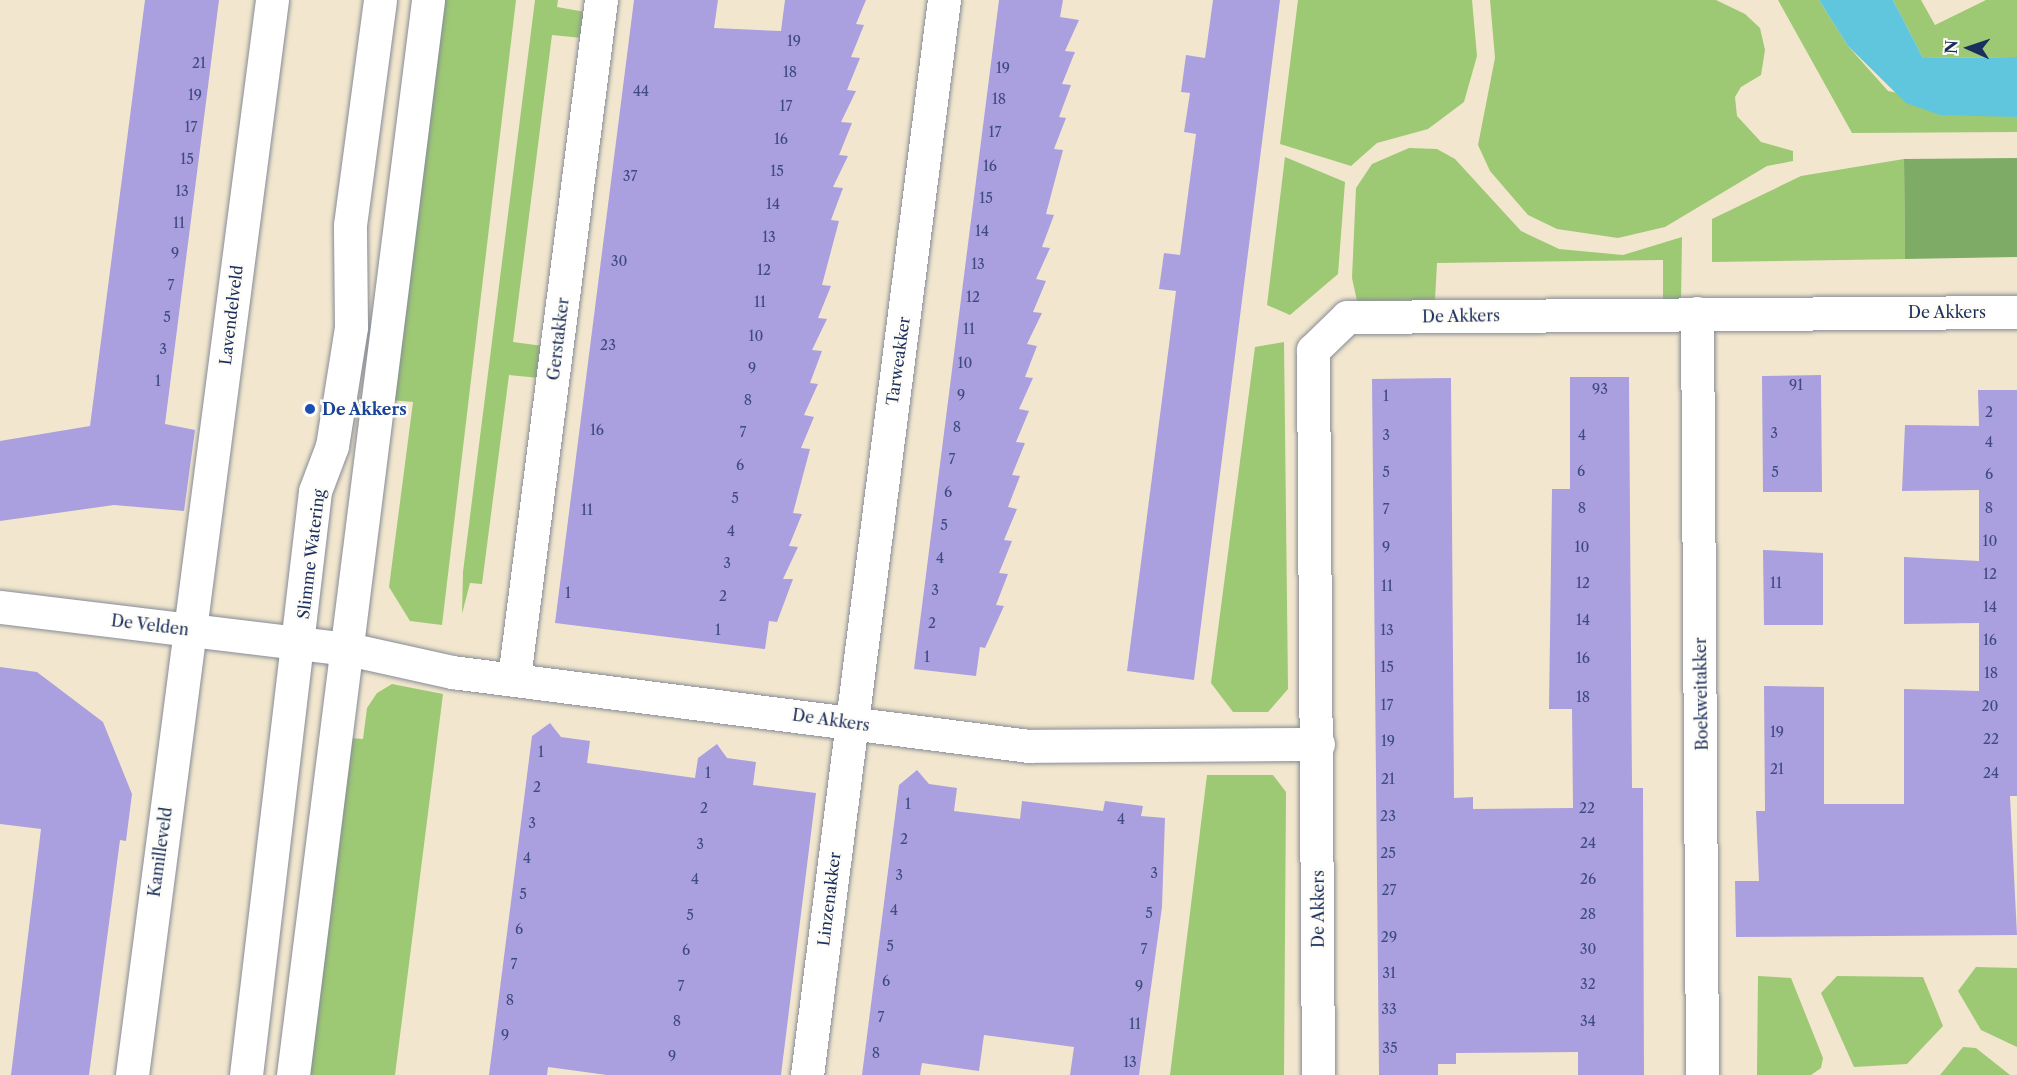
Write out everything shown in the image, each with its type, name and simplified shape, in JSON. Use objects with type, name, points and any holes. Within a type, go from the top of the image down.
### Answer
[{"type":"street","name":"Lavendelveld","points":[[190,630],[272,0]]},
{"type":"street","name":"Slimme Watering","points":[[246,1075],[300,643],[315,491],[332,446],[351,327],[350,225],[380,0]]},
{"type":"street","points":[[293,1075],[428,0]]},
{"type":"street","name":"Gerstakker","points":[[514,678],[601,0]]},
{"type":"street","name":"Tarweakker","points":[[851,723],[944,0]]},
{"type":"street","name":"De Akkers","points":[[1318,1075],[1318,744],[1313,350],[1347,317],[2017,312]]},
{"type":"street","name":"Boekweitakker","points":[[1697,314],[1702,1075]]},
{"type":"street","name":"De Velden","points":[[0,607],[348,649]]},
{"type":"street","name":"Kamilleveld","points":[[132,1075],[190,630]]},
{"type":"street","name":"De Akkers","points":[[348,649],[452,672],[514,678],[1029,746],[1318,744]]},
{"type":"street","name":"Linzenakker","points":[[807,1075],[851,723]]},
{"type":"green space","points":[[441,0],[516,0],[442,625],[410,621],[389,587],[413,402],[390,400]]},
{"type":"green space","points":[[535,0],[558,0],[557,7],[585,12],[582,38],[552,35],[513,342],[543,346],[539,378],[509,375],[482,584],[470,583],[462,614],[463,572]]},
{"type":"green space","points":[[1298,0],[1472,0],[1477,56],[1464,102],[1428,129],[1377,143],[1351,166],[1280,144]]},
{"type":"green space","points":[[1490,0],[1716,0],[1745,14],[1760,28],[1765,50],[1761,75],[1741,87],[1735,97],[1737,116],[1761,142],[1793,151],[1793,161],[1767,166],[1665,227],[1618,238],[1557,229],[1528,215],[1490,171],[1478,145],[1495,58]]},
{"type":"green space","points":[[1778,0],[1819,0],[1848,46],[1888,91],[2017,117],[2017,132],[1852,133]]},
{"type":"green space","points":[[1893,0],[1921,0],[1935,25],[1986,0],[2017,0],[2017,57],[1923,58]]},
{"type":"green space","points":[[1409,148],[1437,149],[1455,159],[1521,231],[1559,249],[1623,255],[1682,237],[1681,302],[1663,302],[1663,260],[1437,263],[1435,300],[1357,301],[1352,278],[1356,188],[1372,164]]},
{"type":"green space","points":[[1285,157],[1345,182],[1338,274],[1290,315],[1267,305]]},
{"type":"green space","points":[[2017,158],[2017,257],[1905,259],[1904,159]]},
{"type":"green space","points":[[1904,159],[1905,259],[1712,262],[1712,219],[1801,176]]},
{"type":"green space","points":[[1284,342],[1288,689],[1268,712],[1233,712],[1211,683],[1255,347]]},
{"type":"green space","points":[[392,684],[443,694],[395,1075],[305,1075],[350,738],[363,739],[367,708],[377,693]]},
{"type":"green space","points":[[1207,775],[1273,775],[1286,792],[1284,1075],[1170,1075]]},
{"type":"green space","points":[[1976,967],[2017,968],[2017,1047],[1981,1030],[1958,991]]},
{"type":"green space","points":[[1758,976],[1791,978],[1823,1058],[1821,1068],[1811,1075],[1757,1075]]},
{"type":"green space","points":[[1837,976],[1923,977],[1943,1026],[1907,1064],[1854,1067],[1821,993]]},
{"type":"green space","points":[[1963,1047],[1976,1048],[2010,1075],[1940,1075]]},
{"type":"water","points":[[1819,0],[1893,0],[1923,58],[2017,57],[2017,117],[1940,115],[1906,103],[1848,46]]},
{"type":"building","points":[[145,0],[219,0],[165,424],[195,430],[184,511],[114,505],[0,521],[0,441],[90,426]]},
{"type":"building","points":[[634,0],[718,0],[714,28],[781,31],[785,0],[866,0],[856,24],[864,25],[851,57],[860,58],[847,90],[856,91],[841,122],[852,123],[839,155],[848,156],[833,187],[843,188],[831,220],[839,221],[822,285],[831,286],[818,318],[827,319],[812,350],[822,351],[810,383],[818,384],[804,415],[814,417],[801,448],[810,449],[793,513],[802,514],[789,546],[798,547],[783,579],[793,579],[777,622],[769,621],[765,649],[555,623]]},
{"type":"building","points":[[999,0],[1063,0],[1060,17],[1079,20],[1065,51],[1075,52],[1062,84],[1071,85],[1059,117],[1066,118],[1054,149],[1063,150],[1046,214],[1054,215],[1042,247],[1050,248],[1036,279],[1046,281],[1033,312],[1042,313],[1027,344],[1037,346],[1025,377],[1033,378],[1019,409],[1029,411],[1016,442],[1025,443],[1012,475],[1020,476],[1008,507],[1017,509],[1004,540],[1012,541],[999,573],[1008,574],[996,605],[1004,606],[985,648],[980,647],[976,676],[914,669]]},
{"type":"building","points":[[1213,0],[1280,0],[1194,680],[1127,671],[1176,291],[1159,289],[1164,253],[1180,255],[1196,134],[1184,132],[1190,93],[1181,92],[1186,55],[1205,58]]},
{"type":"building","points":[[1821,375],[1822,492],[1763,492],[1762,376]]},
{"type":"building","points":[[1570,377],[1629,377],[1632,788],[1643,788],[1644,1075],[1578,1075],[1578,1052],[1456,1053],[1456,1064],[1438,1064],[1438,1075],[1379,1075],[1372,379],[1451,378],[1454,798],[1473,797],[1473,809],[1573,808],[1572,709],[1549,709],[1552,489],[1570,489]]},
{"type":"building","points":[[1978,390],[2017,390],[2017,796],[2010,796],[2017,935],[1736,937],[1735,881],[1759,881],[1756,811],[1765,811],[1764,686],[1824,687],[1824,804],[1904,804],[1904,689],[1979,691],[1979,623],[1904,624],[1904,557],[1979,561],[1979,490],[1902,491],[1905,425],[1979,426]]},
{"type":"building","points":[[1763,550],[1823,553],[1823,625],[1764,625]]},
{"type":"building","points":[[0,667],[37,672],[103,722],[132,794],[126,841],[120,840],[89,1075],[11,1075],[41,829],[0,824]]},
{"type":"building","points":[[550,723],[561,737],[590,741],[587,763],[695,778],[698,758],[717,744],[727,758],[756,762],[753,785],[816,793],[781,1075],[607,1075],[548,1067],[547,1075],[489,1075],[532,736]]},
{"type":"building","points":[[917,770],[929,784],[957,788],[954,811],[1020,819],[1022,801],[1103,811],[1105,801],[1143,806],[1141,816],[1165,818],[1162,907],[1139,1075],[1070,1075],[1074,1047],[984,1035],[979,1071],[922,1063],[920,1075],[862,1075],[899,785]]},
{"type":"place","name":"De Akkers","points":[[310,409]]}]
